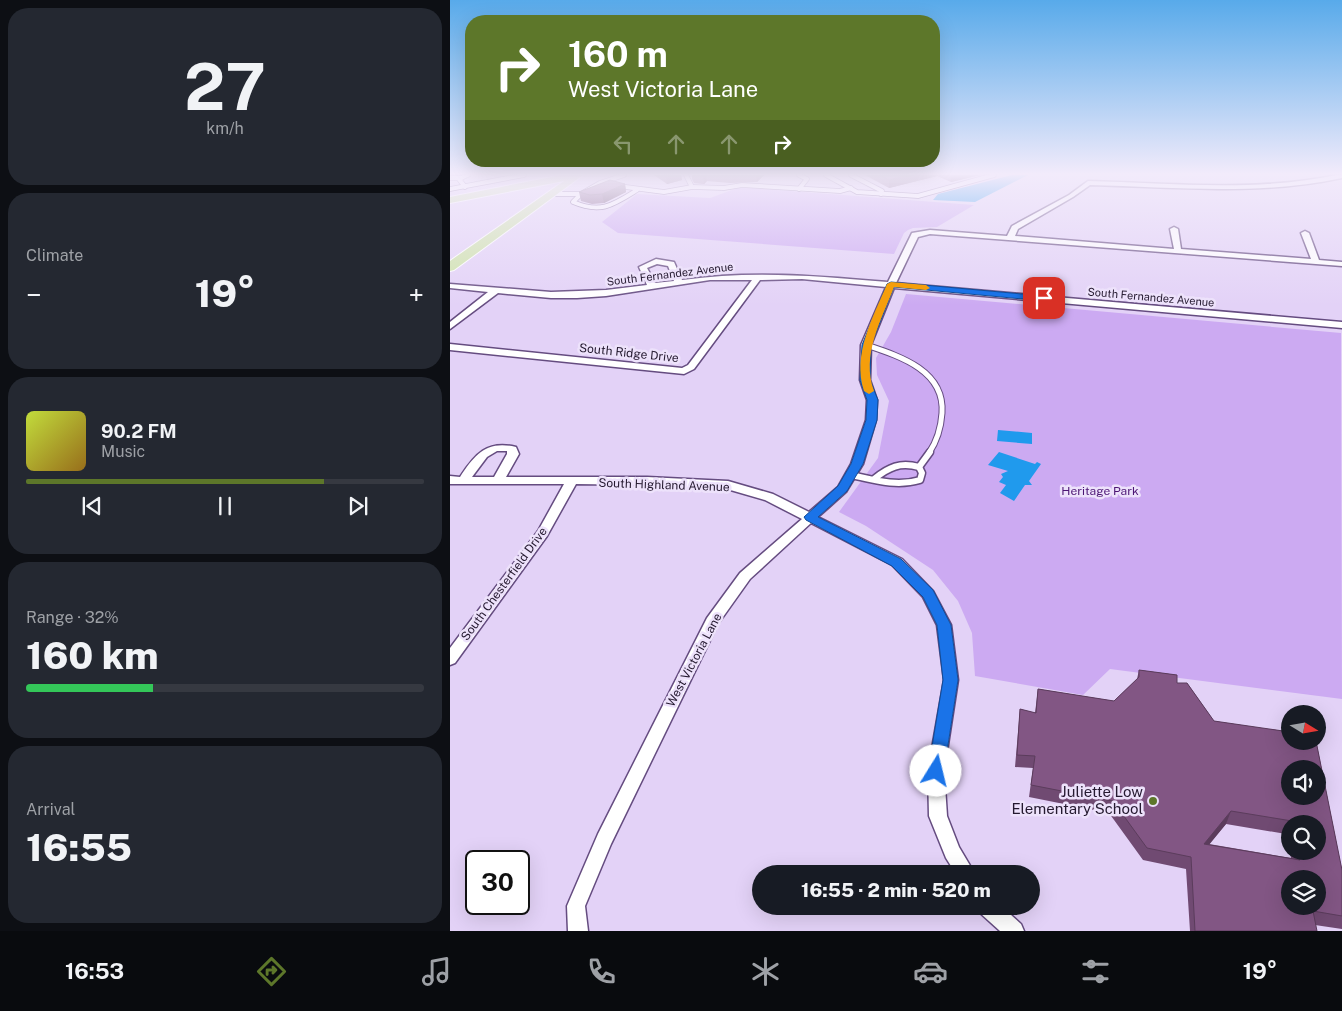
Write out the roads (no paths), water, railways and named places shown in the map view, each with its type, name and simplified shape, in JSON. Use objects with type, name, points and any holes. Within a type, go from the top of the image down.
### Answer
[{"type":"main road","points":[[450,255],[501,218]]},
{"type":"main road","points":[[450,267],[517,218]]},
{"type":"street","points":[[1030,218],[1015,228],[1010,238],[1342,264]]},
{"type":"street","points":[[1174,229],[1178,251]]},
{"type":"street","name":"West Victoria Lane","points":[[578,931],[576,906],[604,840],[712,622],[745,576],[842,489],[857,464],[871,420],[872,400],[865,380],[866,345],[891,284],[915,235],[922,233],[1010,238]]},
{"type":"street","points":[[1305,233],[1316,262]]},
{"type":"street","points":[[652,286],[643,267],[656,261],[671,264],[679,282]]},
{"type":"street","name":"South Ridge Drive","points":[[450,347],[684,371],[691,367],[759,276]]},
{"type":"street","name":"South Fernandez Avenue","points":[[450,286],[577,295],[710,278],[802,277],[1342,325]]},
{"type":"street","points":[[450,326],[496,290]]},
{"type":"street","points":[[464,480],[476,460],[486,451],[501,446],[512,449],[513,454],[498,480]]},
{"type":"street","name":"South Highland Avenue","points":[[450,480],[647,481],[728,486],[769,497],[897,562],[928,594],[944,625],[951,680],[936,771],[938,816],[952,852],[960,865]]},
{"type":"street","name":"South Chesterfield Drive","points":[[450,659],[543,533],[571,482]]},
{"type":"street","points":[[997,915],[1014,931]]},
{"type":"lane","points":[[866,345],[912,364],[928,374],[938,384],[943,400],[943,414],[938,438],[919,466]]},
{"type":"lane","points":[[874,479],[892,465],[904,463],[919,466]]},
{"type":"lane","points":[[851,475],[909,484],[920,480],[922,472],[919,466]]},
{"type":"water","points":[[998,430],[1032,433],[1032,444],[997,441]]},
{"type":"water","points":[[999,452],[1035,464],[1037,462],[1041,464],[1029,481],[1032,485],[1025,485],[1014,501],[1000,493],[1006,485],[999,482],[1003,477],[1001,474],[1008,471],[988,465]]},
{"type":"place","name":"Juliette Low Elementary School","points":[[1153,801]]},
{"type":"park label","name":"Heritage Park","points":[[1100,491]]}]
